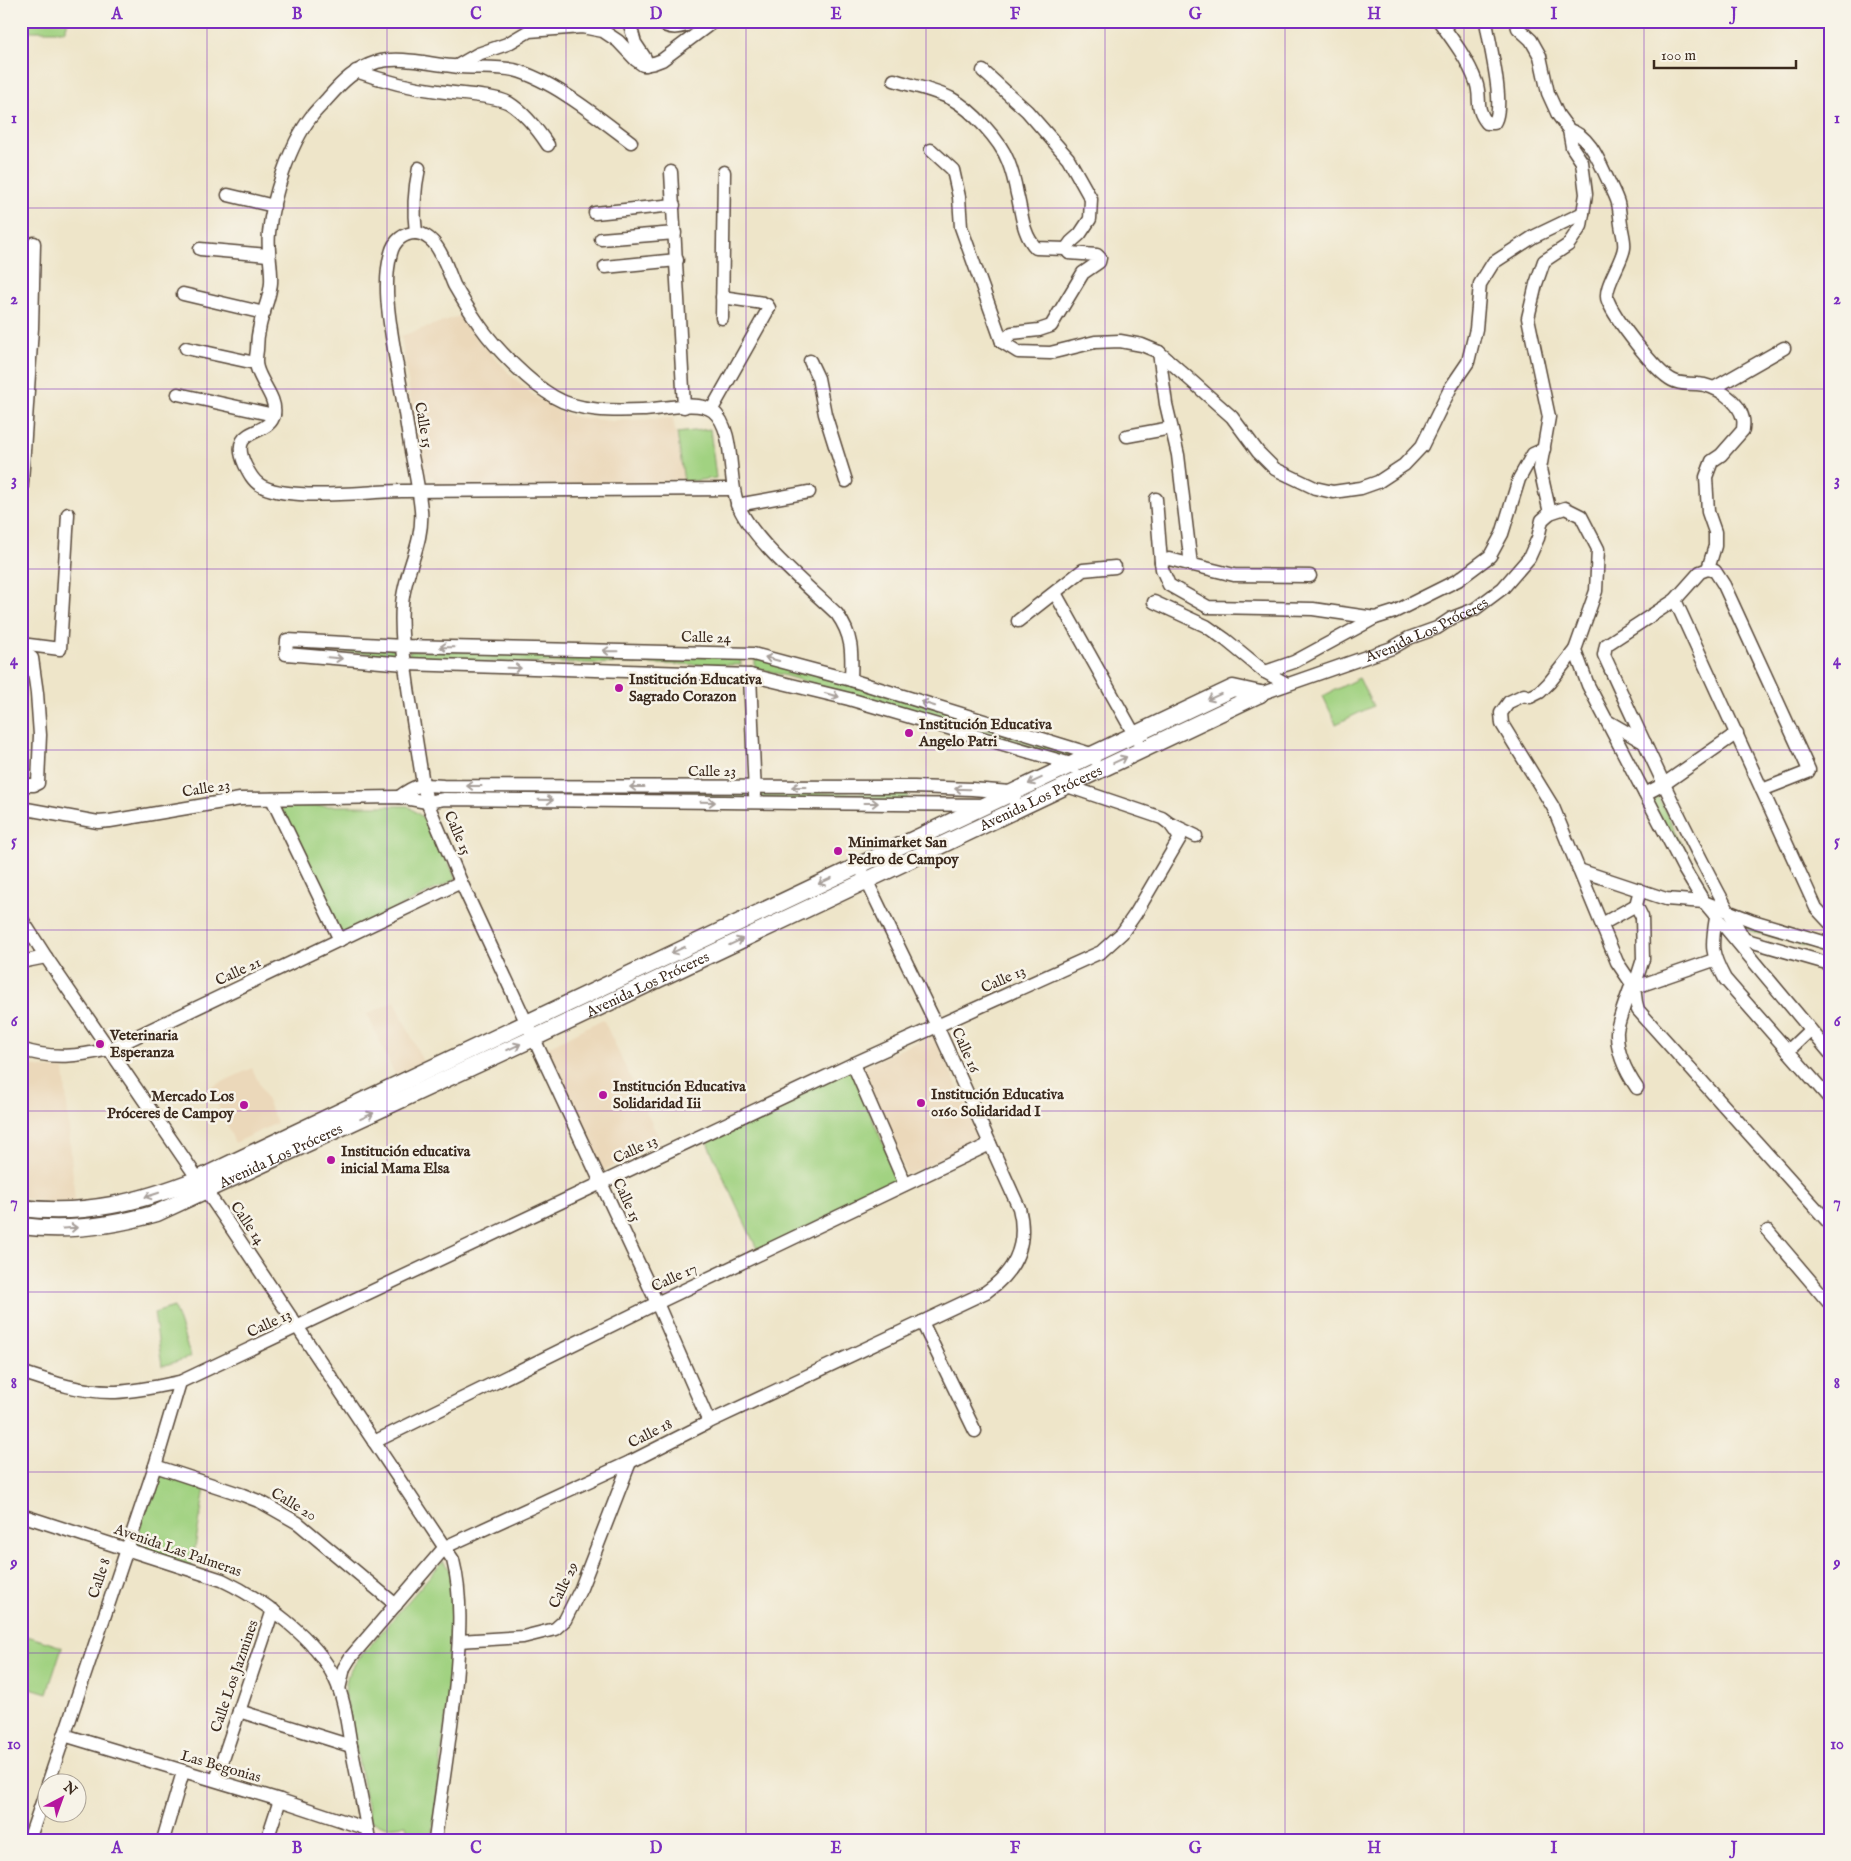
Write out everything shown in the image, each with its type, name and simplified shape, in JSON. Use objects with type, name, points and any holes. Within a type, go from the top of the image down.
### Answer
[{"type":"main road","name":"Avenida Los Próceres","points":[[21,1226],[55,1229],[106,1226],[157,1213],[202,1185],[526,1022],[1010,792],[1233,688],[1260,694]]},
{"type":"main road","name":"Avenida Los Próceres","points":[[21,1208],[73,1211],[124,1204],[175,1188],[202,1185],[534,1038],[1260,694]]},
{"type":"street","points":[[628,21],[635,43],[645,58],[646,65]]},
{"type":"street","points":[[658,21],[665,27],[676,28],[696,21]]},
{"type":"street","points":[[456,67],[478,54],[507,44],[529,31],[582,27],[603,31],[618,41],[643,65],[654,64],[714,21]]},
{"type":"street","points":[[1439,21],[1460,51],[1477,84],[1478,108],[1483,118],[1488,123],[1494,123],[1498,118],[1495,67],[1486,21]]},
{"type":"street","points":[[1516,21],[1518,28],[1531,40],[1540,56],[1548,92],[1558,115],[1569,130],[1572,147],[1582,162],[1586,194],[1581,226],[1568,245],[1544,261],[1528,318],[1549,418],[1540,469],[1550,513],[1565,508],[1581,516],[1598,549],[1596,591],[1575,650],[1540,692],[1530,697],[1524,695],[1509,702],[1501,713],[1502,724],[1553,807],[1617,962],[1634,987]]},
{"type":"street","points":[[631,142],[564,94],[527,74],[503,68],[456,67],[398,60],[380,61],[356,70],[341,83],[310,118],[296,140],[277,193],[269,233],[268,256],[271,284],[260,326],[255,363],[257,372],[274,407],[274,415],[273,420],[266,426],[245,437],[241,447],[242,457],[250,474],[261,486],[268,489],[301,494],[733,488]]},
{"type":"street","points":[[356,70],[434,91],[493,98],[508,102],[524,114],[548,145]]},
{"type":"street","points":[[983,71],[1027,111],[1068,158],[1091,199],[1090,219],[1080,234],[1066,249]]},
{"type":"street","points":[[894,80],[953,100],[976,118],[992,135],[1008,160],[1018,194],[1022,221],[1032,244],[1036,248],[1066,249],[1070,253],[1097,255],[1100,260],[1083,273],[1051,326],[1039,330],[1012,333],[1002,342]]},
{"type":"street","points":[[1569,130],[1577,133],[1596,154],[1617,202],[1624,247],[1617,271],[1608,287],[1606,298],[1611,309],[1660,372],[1673,381],[1684,385],[1698,384],[1714,388],[1737,407],[1743,419],[1743,430],[1721,455],[1712,461],[1706,477],[1708,512],[1715,532],[1715,546],[1708,569]]},
{"type":"street","points":[[931,150],[953,170],[959,197],[961,227],[1002,342],[1018,352],[1050,353],[1095,342],[1120,341],[1142,344],[1158,352],[1232,417],[1258,452],[1275,470],[1315,488],[1333,492],[1361,488],[1378,482],[1404,465],[1422,446],[1452,387],[1468,362],[1476,329],[1480,284],[1493,263],[1533,237],[1583,213]]},
{"type":"street","points":[[419,168],[414,190],[413,213],[420,234],[432,242],[437,249],[456,289],[481,329],[541,389],[556,399],[596,410],[644,410],[694,405],[712,409],[721,419],[732,465],[733,488],[737,505],[746,521],[762,541],[845,624],[850,638],[851,680]]},
{"type":"street","points":[[671,172],[676,233],[684,406]]},
{"type":"street","points":[[722,318],[724,172]]},
{"type":"street","points":[[228,195],[274,206]]},
{"type":"street","points":[[595,213],[674,205]]},
{"type":"street","points":[[601,239],[676,233]]},
{"type":"street","name":"Calle 15","points":[[420,234],[407,235],[395,243],[391,252],[388,279],[389,320],[421,514],[416,549],[402,600],[401,624],[422,784],[427,802],[461,882],[657,1303],[709,1422]]},
{"type":"street","points":[[21,497],[32,328],[34,243]]},
{"type":"street","points":[[200,249],[268,256]]},
{"type":"street","points":[[605,267],[677,260]]},
{"type":"street","points":[[183,294],[264,313]]},
{"type":"street","points":[[712,409],[769,308],[763,303],[722,297]]},
{"type":"street","points":[[186,348],[255,363]]},
{"type":"street","points":[[1714,388],[1784,348]]},
{"type":"street","points":[[1158,352],[1166,404],[1178,455],[1191,564]]},
{"type":"street","points":[[810,361],[818,378],[824,414],[846,481]]},
{"type":"street","points":[[178,394],[274,415]]},
{"type":"street","points":[[1127,436],[1172,428]]},
{"type":"street","points":[[1265,672],[1294,662],[1374,618],[1394,612],[1458,580],[1490,556],[1502,534],[1519,479],[1533,454],[1544,449]]},
{"type":"street","points":[[737,505],[809,492]]},
{"type":"street","points":[[1156,499],[1162,569],[1169,585],[1208,607],[1312,609],[1374,618]]},
{"type":"street","name":"Avenida Los Próceres","points":[[1260,694],[1392,648],[1409,638],[1437,628],[1452,618],[1475,609],[1503,588],[1529,558],[1538,538],[1542,520],[1550,513]]},
{"type":"street","points":[[21,644],[60,649],[68,514]]},
{"type":"street","points":[[1161,562],[1169,559],[1234,575],[1310,576]]},
{"type":"street","points":[[1018,621],[1083,570],[1115,567]]},
{"type":"street","points":[[1744,939],[1664,784],[1604,655],[1606,645],[1675,600],[1700,572],[1708,569],[1715,571],[1724,585],[1809,770],[1791,780],[1762,790]]},
{"type":"street","points":[[1055,592],[1143,749]]},
{"type":"street","points":[[1675,600],[1816,908],[1830,923]]},
{"type":"street","points":[[1154,602],[1206,626],[1265,672],[1287,684]]},
{"type":"street","name":"Calle 24","points":[[405,664],[286,654],[287,640],[403,646],[754,654],[851,680],[1092,754]]},
{"type":"street","points":[[21,650],[32,658],[40,735],[38,782],[34,785],[21,785]]},
{"type":"street","points":[[1575,650],[1588,686],[1684,868],[1704,902],[1830,1053]]},
{"type":"street","points":[[405,664],[750,675],[849,699],[1071,764],[1074,782],[1166,821],[1196,836]]},
{"type":"street","points":[[750,675],[756,803]]},
{"type":"street","points":[[1607,722],[1645,743]]},
{"type":"street","points":[[1645,794],[1664,784],[1737,733]]},
{"type":"street","points":[[1092,754],[1100,770]]},
{"type":"street","name":"Calle 23","points":[[399,797],[412,787],[422,784],[453,786],[914,787],[1010,792]]},
{"type":"street","points":[[1010,792],[1018,808]]},
{"type":"street","name":"Calle 23","points":[[21,808],[98,822],[240,799],[399,797],[427,802],[444,799],[986,804]]},
{"type":"street","points":[[272,799],[340,940]]},
{"type":"street","points":[[986,804],[994,820]]},
{"type":"street","name":"Calle 13","points":[[21,1372],[63,1386],[91,1391],[112,1392],[180,1382],[853,1064],[1101,952],[1122,933],[1136,913],[1180,838],[1166,821]]},
{"type":"street","name":"Calle 16","points":[[859,864],[937,1026],[1019,1208],[1023,1223],[1022,1239],[1018,1253]]},
{"type":"street","points":[[1580,870],[1666,899],[1704,902],[1753,921],[1830,944]]},
{"type":"street","name":"Calle 21","points":[[21,1049],[49,1057],[66,1057],[87,1055],[110,1049],[461,882]]},
{"type":"street","points":[[1640,890],[1636,905],[1642,917],[1643,959],[1634,987],[1638,1010],[1830,1224]]},
{"type":"street","points":[[1602,924],[1636,905]]},
{"type":"street","name":"Calle 14","points":[[21,918],[453,1560],[457,1575],[459,1641],[452,1720],[435,1840]]},
{"type":"street","points":[[1716,918],[1711,944],[1714,960],[1725,979],[1830,1099]]},
{"type":"street","points":[[1730,935],[1830,964]]},
{"type":"street","points":[[21,962],[46,957]]},
{"type":"street","points":[[1637,1088],[1621,1060],[1616,1035],[1630,989],[1714,960]]},
{"type":"street","points":[[1788,1051],[1810,1030]]},
{"type":"street","points":[[853,1064],[905,1184]]},
{"type":"street","name":"Calle 17","points":[[374,1442],[657,1303],[990,1144]]},
{"type":"street","points":[[1768,1231],[1830,1304]]},
{"type":"street","name":"Calle 18","points":[[339,1689],[344,1668],[350,1658],[444,1548],[630,1462],[709,1422],[986,1292],[996,1285],[1012,1267],[1018,1253]]},
{"type":"street","points":[[922,1322],[975,1430]]},
{"type":"street","name":"Calle 8","points":[[51,1774],[155,1466],[180,1382]]},
{"type":"street","name":"Calle 29","points":[[459,1641],[523,1637],[555,1629],[565,1620],[593,1558],[630,1462]]},
{"type":"street","name":"Calle 20","points":[[155,1466],[261,1502],[298,1523],[396,1605]]},
{"type":"street","name":"Avenida Las Palmeras","points":[[21,1516],[222,1580],[245,1591],[273,1610],[324,1660],[339,1689],[347,1720],[368,1834]]},
{"type":"street","name":"Calle Los Jazmines","points":[[216,1780],[273,1610]]},
{"type":"street","points":[[239,1711],[351,1746]]},
{"type":"street","name":"Las Begonias","points":[[64,1735],[280,1800],[368,1834]]},
{"type":"street","points":[[163,1840],[183,1772]]},
{"type":"street","points":[[267,1840],[280,1800]]},
{"type":"street","name":"Calle 8","points":[[29,1840],[38,1813]]},
{"type":"shaded area","points":[[459,316],[476,338],[513,377],[537,398],[563,413],[576,417],[611,421],[673,418],[684,483],[438,489],[433,476],[427,477],[422,473],[401,336]]},
{"type":"shaded area","points":[[395,1001],[423,1062],[395,1075],[367,1014]]},
{"type":"shaded area","name":"Institución Educativa Solidaridad Iii","points":[[603,1019],[660,1141],[603,1171],[546,1048]]},
{"type":"shaded area","name":"Institución Educativa 0160 Solidaridad I","points":[[933,1035],[982,1139],[907,1175],[862,1067]]},
{"type":"shaded area","points":[[21,1064],[64,1069],[75,1202],[54,1203],[21,1198]]},
{"type":"shaded area","name":"Mercado Los Próceres de Campoy","points":[[252,1068],[277,1123],[235,1143],[210,1088]]},
{"type":"green space","points":[[21,21],[68,21],[65,31],[21,31]]},
{"type":"green space","points":[[710,429],[716,478],[684,482],[677,433]]},
{"type":"green space","points":[[294,642],[397,649],[397,655],[294,649]]},
{"type":"green space","points":[[409,651],[740,656],[741,665],[409,661]]},
{"type":"green space","points":[[755,657],[1077,748],[1074,755],[1068,758],[755,667]]},
{"type":"green space","points":[[1359,678],[1373,706],[1336,724],[1323,696]]},
{"type":"green space","points":[[443,791],[751,791],[751,800],[444,795]]},
{"type":"green space","points":[[759,792],[907,793],[908,802],[760,801]]},
{"type":"green space","points":[[1657,795],[1709,895],[1701,893],[1650,798]]},
{"type":"green space","points":[[280,806],[408,806],[433,828],[456,879],[342,935]]},
{"type":"green space","points":[[1739,922],[1830,948],[1830,953],[1743,929]]},
{"type":"green space","points":[[850,1068],[900,1182],[758,1251],[705,1138]]},
{"type":"green space","points":[[198,1193],[102,1221],[21,1221],[21,1212],[147,1201]]},
{"type":"green space","points":[[174,1307],[191,1357],[162,1366],[154,1313]]},
{"type":"green space","points":[[159,1473],[205,1488],[192,1566],[133,1548]]},
{"type":"green space","points":[[443,1561],[450,1570],[453,1583],[454,1645],[432,1840],[410,1840],[406,1825],[387,1827],[370,1821],[345,1693],[348,1674],[354,1664]]},
{"type":"green space","points":[[21,1634],[62,1647],[47,1693],[21,1685]]},
{"type":"place","name":"Institución Educativa Sagrado Corazon","points":[[619,688]]},
{"type":"place","name":"Institución Educativa Angelo Patri","points":[[909,733]]},
{"type":"place","name":"Minimarket San Pedro de Campoy","points":[[838,851]]},
{"type":"place","name":"Veterinaria Esperanza","points":[[100,1044]]},
{"type":"place","name":"Institución Educativa Solidaridad Iii","points":[[603,1095]]},
{"type":"place","name":"Institución Educativa 0160 Solidaridad I","points":[[921,1103]]},
{"type":"place","name":"Mercado Los Próceres de Campoy","points":[[244,1105]]},
{"type":"place","name":"Institución educativa inicial Mama Elsa","points":[[331,1160]]}]
